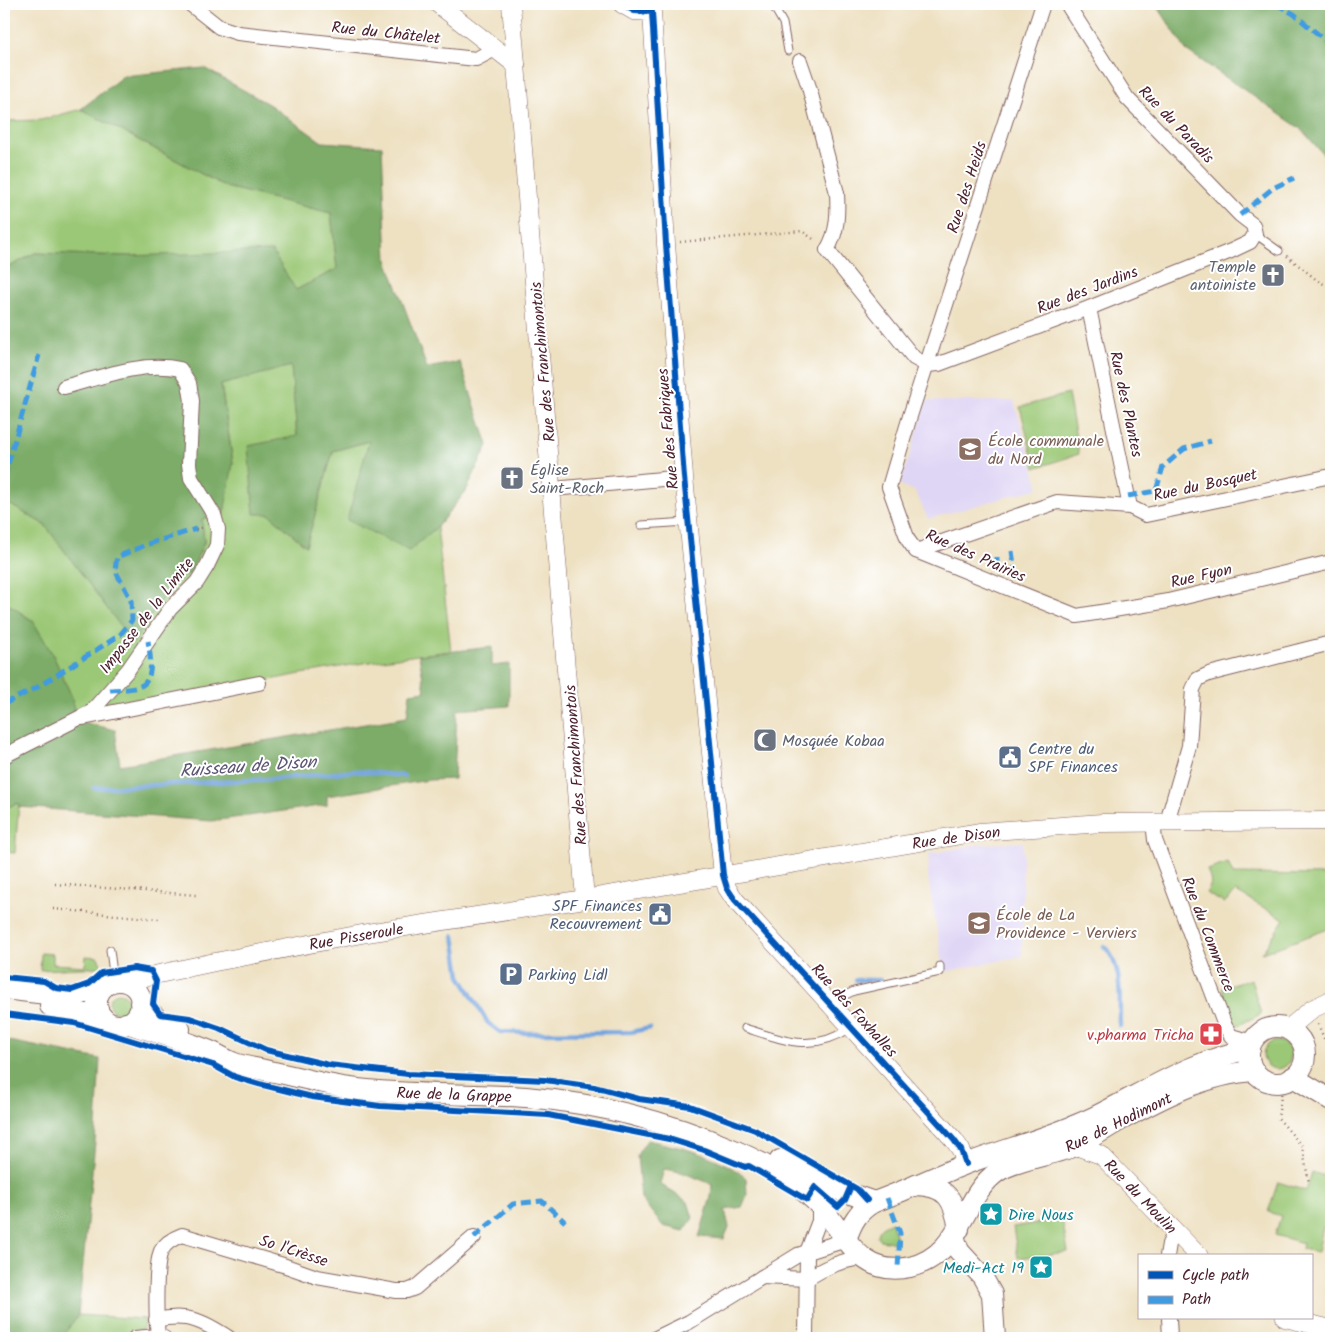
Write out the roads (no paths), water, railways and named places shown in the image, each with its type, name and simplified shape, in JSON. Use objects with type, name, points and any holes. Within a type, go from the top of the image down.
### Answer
[{"type":"main road","points":[[4,1000],[78,1010],[115,1024],[126,1023],[137,1014],[140,1003],[138,993],[116,984],[98,996],[97,1004],[103,1018]]},
{"type":"main road","name":"Rue Pisseroule","points":[[4,989],[72,997],[116,984]]},
{"type":"main road","name":"Rue de la Grappe","points":[[140,1003],[160,1021],[218,1042],[270,1071]]},
{"type":"main road","name":"Rue de la Grappe","points":[[126,1023],[211,1052],[231,1062],[318,1082],[370,1090],[550,1100],[593,1106],[690,1132],[736,1151],[793,1183],[819,1205],[846,1240]]},
{"type":"main road","name":"Rue de Hodimont","points":[[846,1240],[854,1220],[863,1208],[874,1202],[966,1164],[1055,1135],[1177,1072],[1251,1045],[1258,1034],[1267,1029],[1278,1027],[1288,1029]]},
{"type":"main road","points":[[1288,1029],[1301,1041],[1304,1059],[1328,1098]]},
{"type":"main road","points":[[1251,1045],[1250,1064],[1262,1079],[1272,1082],[1288,1080],[1328,1098]]},
{"type":"main road","points":[[1288,1080],[1300,1069],[1304,1059]]},
{"type":"main road","name":"Rue de Hodimont","points":[[861,1258],[874,1265],[898,1268],[910,1267],[934,1256],[957,1232],[980,1188],[1000,1169],[1076,1146],[1126,1117],[1206,1079],[1223,1074],[1254,1071]]},
{"type":"main road","name":"Rue de la Grappe","points":[[638,1118],[685,1121],[708,1127],[759,1149],[828,1186],[874,1202]]},
{"type":"main road","points":[[916,1185],[939,1188],[945,1193],[956,1211],[959,1251],[968,1264],[982,1276],[992,1294],[995,1338]]},
{"type":"main road","points":[[846,1240],[861,1258]]},
{"type":"street","name":"Rue du Châtelet","points":[[190,4],[219,26],[238,33],[476,59],[495,49]]},
{"type":"street","points":[[438,4],[516,65]]},
{"type":"street","name":"Rue des Franchimontois","points":[[511,4],[553,489],[585,900]]},
{"type":"street","name":"Rue des Fabriques","points":[[622,4],[634,11],[652,8],[666,244],[684,477],[723,875]]},
{"type":"street","name":"Rue des Heids","points":[[922,381],[1043,4]]},
{"type":"street","name":"Rue du Paradis","points":[[1067,4],[1127,98],[1240,215],[1253,225],[1255,234]]},
{"type":"street","points":[[800,61],[810,87],[837,193],[838,210],[834,239],[827,250],[914,358],[927,365]]},
{"type":"street","name":"Rue des Jardins","points":[[927,365],[939,364],[1088,308],[1231,251],[1250,242],[1255,234]]},
{"type":"street","name":"Rue des Plantes","points":[[1088,308],[1130,507]]},
{"type":"street","name":"Impasse de la Limite","points":[[4,756],[91,712],[128,670],[170,609],[197,582],[216,545],[218,529],[214,515],[192,478],[189,464],[192,401],[189,383],[180,369],[161,366],[142,367],[64,387]]},
{"type":"street","name":"Rue des Prairies","points":[[922,381],[889,487],[908,540],[916,551],[1077,616]]},
{"type":"street","name":"Rue du Bosquet","points":[[916,551],[1057,502],[1130,507],[1146,515],[1331,476]]},
{"type":"street","points":[[553,489],[684,477]]},
{"type":"street","name":"Rue Fyon","points":[[1077,616],[1168,601],[1331,562]]},
{"type":"street","points":[[1160,822],[1189,746],[1193,689],[1198,679],[1210,674],[1331,643]]},
{"type":"street","points":[[75,720],[258,683]]},
{"type":"street","name":"Rue de Dison","points":[[585,900],[979,832],[1160,822],[1331,822]]},
{"type":"street","name":"Rue du Commerce","points":[[1160,822],[1155,840],[1225,1026],[1231,1036],[1251,1045]]},
{"type":"street","name":"Rue des Foxhalles","points":[[723,875],[727,888],[735,900],[954,1140],[961,1150],[966,1164]]},
{"type":"street","name":"Rue Pisseroule","points":[[116,984],[215,962],[358,935],[585,900]]},
{"type":"street","points":[[1288,1029],[1312,1009],[1331,1000]]},
{"type":"street","name":"Rue du Moulin","points":[[1076,1146],[1101,1154],[1197,1254]]},
{"type":"street","points":[[806,1338],[807,1252],[818,1221],[819,1205]]},
{"type":"street","points":[[1167,1254],[1168,1244],[1174,1232]]},
{"type":"street","name":"So l'Crèsse","points":[[161,1337],[156,1320],[161,1250],[167,1243],[182,1235],[274,1262],[317,1277],[396,1291],[407,1291],[415,1288],[474,1237]]},
{"type":"street","points":[[656,1338],[689,1322],[807,1252],[846,1240]]},
{"type":"street","points":[[762,1278],[807,1279],[828,1265],[842,1260],[861,1258]]},
{"type":"street","points":[[156,1320],[184,1316],[204,1323],[229,1338]]},
{"type":"street","points":[[1169,1320],[1170,1338]]},
{"type":"street","points":[[1293,1320],[1331,1328]]},
{"type":"street","points":[[136,1338],[161,1337]]},
{"type":"lane","points":[[772,4],[783,23],[788,51]]},
{"type":"lane","name":"Rue du Paradis","points":[[1255,234],[1280,251]]},
{"type":"lane","points":[[641,525],[689,522]]},
{"type":"lane","points":[[110,950],[116,984]]},
{"type":"lane","points":[[829,1003],[854,991],[940,972],[940,966]]},
{"type":"lane","name":"Rue des Foxhalles","points":[[745,1028],[799,1044],[836,1038],[852,1028]]},
{"type":"waterway","name":"Ruisseau de Dison","points":[[94,788],[273,779],[357,771],[404,776]]},
{"type":"waterway","name":"Ruisseau de Dison","points":[[454,936],[460,976],[488,1023],[500,1032],[631,1032],[650,1028]]},
{"type":"waterway","name":"Ruisseau de Dison","points":[[1104,946],[1115,963],[1118,973],[1120,1026]]},
{"type":"waterway","name":"Ruisseau de Dison","points":[[856,980],[880,980]]},
{"type":"place","name":"Temple antoiniste","points":[[1273,275]]},
{"type":"place","name":"École communale du Nord","points":[[970,449]]},
{"type":"place","name":"Église Saint-Roch","points":[[512,478]]},
{"type":"place","name":"Mosquée Kobaa","points":[[765,740]]},
{"type":"place","name":"Centre du SPF Finances","points":[[1010,757]]},
{"type":"place","name":"SPF Finances Recouvrement","points":[[660,914]]},
{"type":"place","name":"École de La Providence - Verviers","points":[[979,923]]},
{"type":"place","name":"Parking Lidl","points":[[511,974]]},
{"type":"place","name":"v.pharma Tricha","points":[[1211,1034]]},
{"type":"place","name":"Dire Nous","points":[[991,1214]]},
{"type":"place","name":"Medi-Act 19","points":[[1041,1267]]}]
